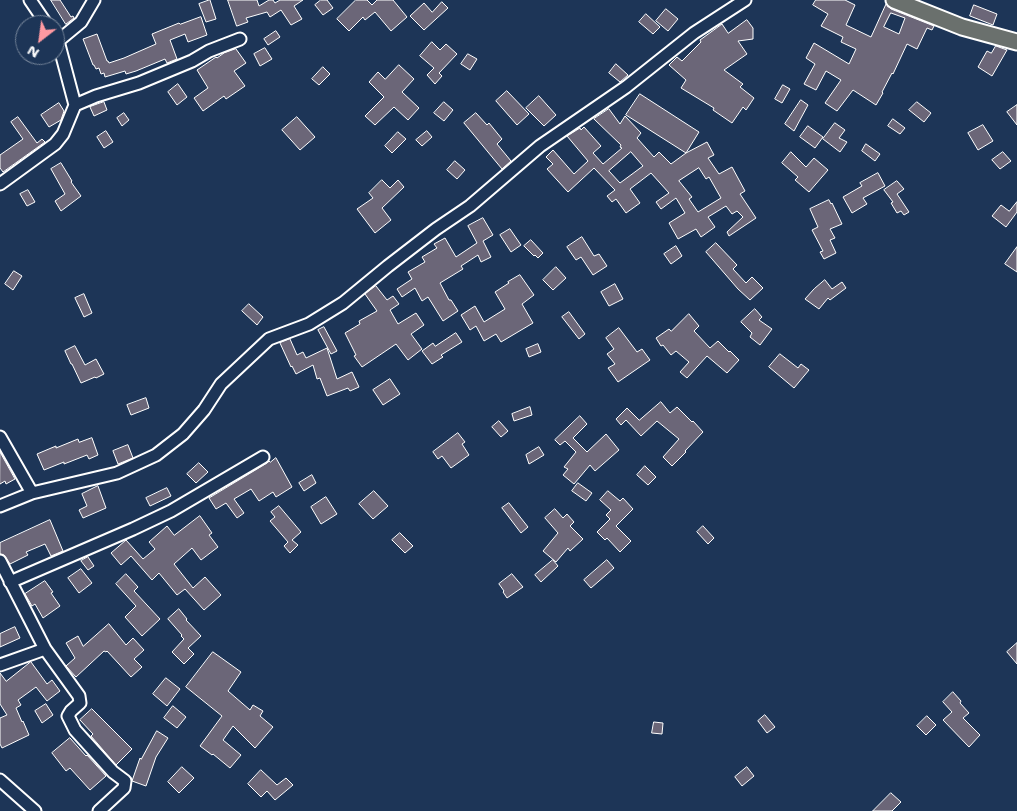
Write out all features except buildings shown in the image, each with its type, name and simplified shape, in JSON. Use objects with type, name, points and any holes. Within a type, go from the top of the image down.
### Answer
[{"type":"main road","points":[[894,0],[962,26],[1017,42]]},
{"type":"street","points":[[30,0],[40,15]]},
{"type":"street","points":[[65,33],[81,22],[94,0]]},
{"type":"street","points":[[0,506],[32,493],[117,473],[156,456],[184,434],[204,410],[221,384],[269,339],[309,324],[343,303],[388,266],[470,206],[540,146],[626,87],[694,33],[745,0]]},
{"type":"street","points":[[75,105],[96,96],[139,83],[240,39]]},
{"type":"street","points":[[0,184],[54,144],[64,134],[75,105],[64,65]]},
{"type":"street","points":[[0,438],[32,493]]},
{"type":"street","points":[[10,582],[133,529],[171,510],[263,457]]},
{"type":"street","points":[[0,562],[45,649],[79,696],[80,703],[68,716],[75,730],[113,772],[125,781],[124,788],[99,811]]},
{"type":"street","points":[[0,665],[45,649]]},
{"type":"street","points":[[0,780],[35,811]]}]
